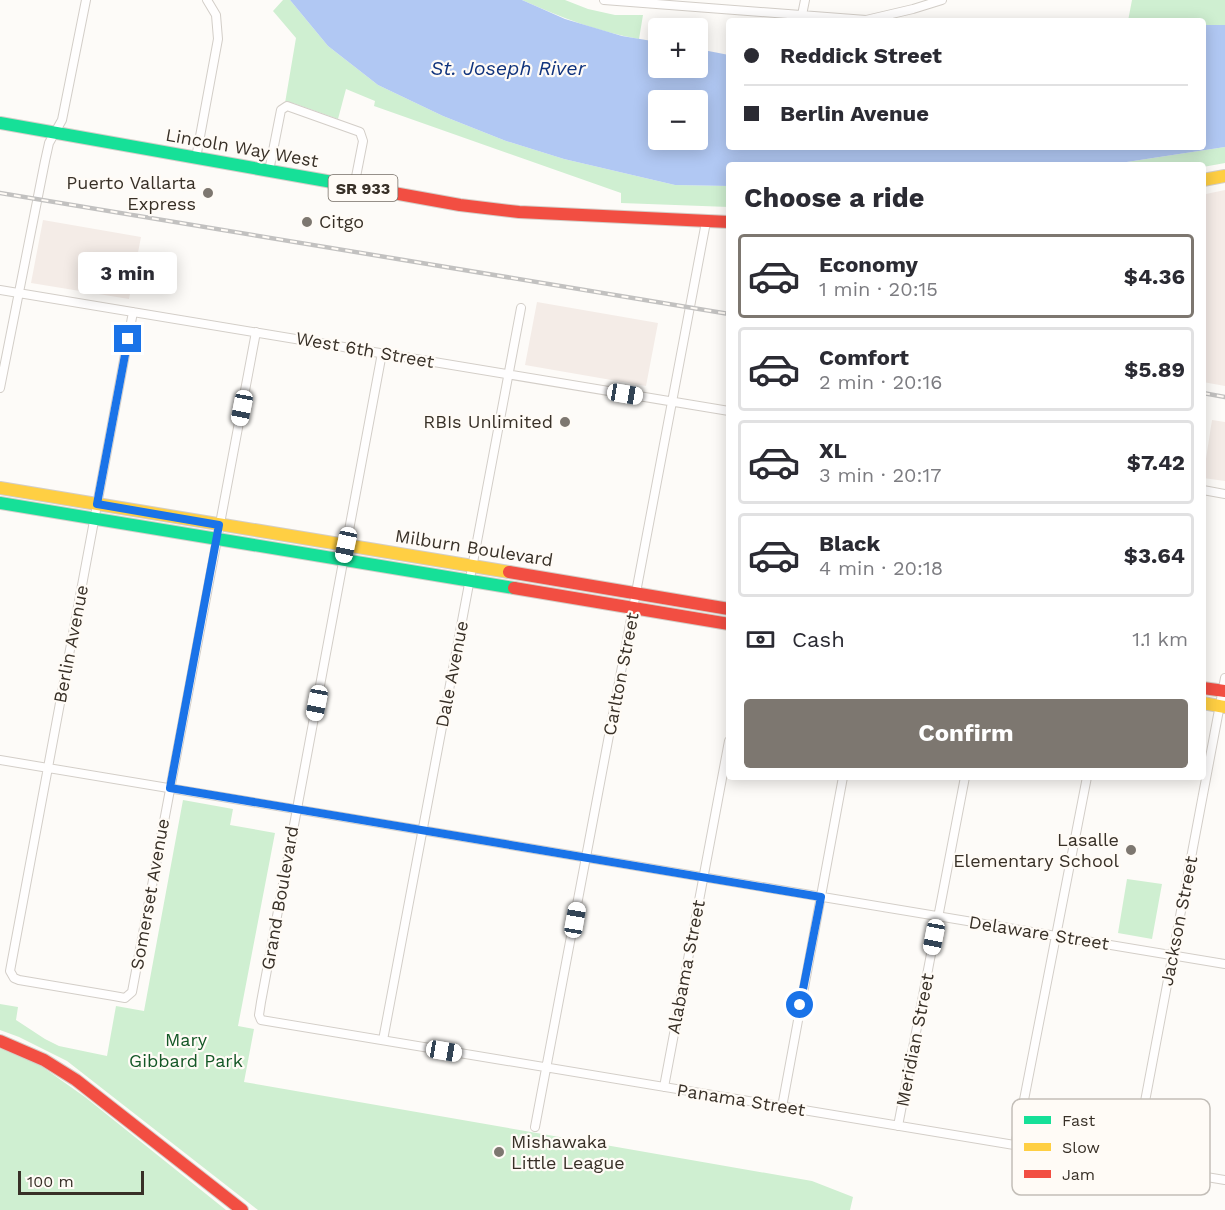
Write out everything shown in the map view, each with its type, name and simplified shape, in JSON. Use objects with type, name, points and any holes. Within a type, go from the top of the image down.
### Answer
[{"type":"street","points":[[0,388],[47,152],[62,120],[86,0]]},
{"type":"street","points":[[196,158],[219,39],[216,15],[207,0]]},
{"type":"street","points":[[604,0],[840,18]]},
{"type":"street","points":[[802,15],[805,0]]},
{"type":"street","points":[[876,18],[942,0]]},
{"type":"street","points":[[269,171],[281,110],[287,106],[360,132],[363,141],[354,186]]},
{"type":"street","name":"Lincoln Way West","points":[[0,123],[460,205],[519,212],[726,222]]},
{"type":"street","points":[[1206,179],[1225,176]]},
{"type":"street","name":"Carlton Street","points":[[536,1127],[706,222]]},
{"type":"street","name":"West 6th Street","points":[[0,290],[726,410]]},
{"type":"street","name":"Dale Avenue","points":[[383,1040],[521,308]]},
{"type":"street","name":"Berlin Avenue","points":[[129,996],[125,998],[19,980],[11,975],[10,966],[133,312]]},
{"type":"street","name":"Somerset Avenue","points":[[129,996],[132,992],[256,332]]},
{"type":"street","name":"Grand Boulevard","points":[[259,1018],[382,353]]},
{"type":"street","name":"Milburn Boulevard","points":[[0,488],[726,609]]},
{"type":"street","points":[[1206,491],[1225,494]]},
{"type":"street","name":"Milburn Boulevard","points":[[0,503],[726,624]]},
{"type":"street","name":"Jackson Street","points":[[1146,1099],[1222,706],[1225,678]]},
{"type":"street","points":[[1206,688],[1224,691]]},
{"type":"street","points":[[1206,703],[1222,706]]},
{"type":"street","name":"Alabama Street","points":[[664,1088],[726,757]]},
{"type":"street","name":"Delaware Street","points":[[0,760],[1225,964]]},
{"type":"street","points":[[782,1107],[842,780]]},
{"type":"street","name":"Meridian Street","points":[[898,1126],[963,780]]},
{"type":"street","points":[[1024,1099],[1086,780]]},
{"type":"street","name":"Panama Street","points":[[259,1018],[1012,1145]]},
{"type":"street","points":[[0,1041],[44,1060],[76,1080],[242,1210]]},
{"type":"street","name":"Panama Street","points":[[1210,1178],[1225,1180]]},
{"type":"shaded area","points":[[1225,190],[1225,386],[1206,383],[1206,194]]},
{"type":"shaded area","points":[[43,220],[141,237],[129,299],[31,283]]},
{"type":"shaded area","points":[[537,302],[658,323],[646,386],[525,365]]},
{"type":"shaded area","points":[[1212,420],[1225,422],[1225,481],[1206,478],[1206,459]]},
{"type":"green space","points":[[283,0],[290,0],[328,46],[378,85],[443,116],[506,141],[564,159],[675,185],[726,186],[726,207],[621,203],[621,193],[374,106],[375,101],[346,89],[338,119],[293,103],[285,103],[296,38],[273,11]]},
{"type":"green space","points":[[522,0],[565,0],[588,9],[615,15],[643,15],[639,39],[579,23]]},
{"type":"green space","points":[[1132,0],[1225,0],[1225,25],[1206,25],[1206,18],[1129,18]]},
{"type":"green space","points":[[1225,147],[1225,163],[1206,166],[1206,162],[1127,162],[1206,150]]},
{"type":"green space","name":"Mary Gibbard Park","points":[[183,800],[233,809],[230,825],[275,833],[238,1026],[254,1029],[244,1082],[812,1181],[853,1197],[850,1210],[258,1210],[67,1061],[0,1030],[0,1004],[18,1007],[16,1020],[45,1039],[59,1046],[107,1056],[116,1006],[144,1011]]},
{"type":"green space","points":[[1127,879],[1162,884],[1152,939],[1118,933]]},
{"type":"green space","points":[[0,1046],[41,1066],[85,1097],[226,1210],[0,1210]]},
{"type":"water","name":"St. Joseph River","points":[[290,0],[522,0],[565,19],[622,36],[648,40],[648,78],[708,78],[708,51],[726,54],[726,150],[1205,150],[1127,162],[726,162],[726,186],[675,185],[564,159],[506,141],[443,116],[378,85],[328,46]]},
{"type":"water","name":"St. Joseph River","points":[[1206,25],[1225,25],[1225,147],[1206,150]]},
{"type":"railway","points":[[0,193],[726,314]]},
{"type":"railway","points":[[1206,394],[1225,397]]},
{"type":"traffic: fast","points":[[0,123],[338,183]]},
{"type":"traffic: fast","points":[[0,503],[514,588]]},
{"type":"traffic: slow","points":[[1206,179],[1225,176]]},
{"type":"traffic: slow","points":[[0,488],[509,572]]},
{"type":"traffic: slow","points":[[1206,704],[1225,707]]},
{"type":"traffic: jam","points":[[338,183],[460,205],[519,212],[726,222]]},
{"type":"traffic: jam","points":[[509,572],[726,608]]},
{"type":"traffic: jam","points":[[514,588],[726,623]]},
{"type":"traffic: jam","points":[[1206,688],[1225,691]]},
{"type":"traffic: jam","points":[[0,1041],[44,1060],[76,1080],[242,1210]]},
{"type":"place","name":"Puerto Vallarta Express","points":[[208,193]]},
{"type":"place","name":"Citgo","points":[[307,222]]},
{"type":"place","name":"RBIs Unlimited","points":[[565,422]]},
{"type":"place","name":"Lasalle Elementary School","points":[[1131,850]]},
{"type":"place","name":"Mishawaka Little League","points":[[499,1152]]},
{"type":"route","points":[[128,339],[97,504],[219,525],[170,788],[821,897],[800,1005]]}]
